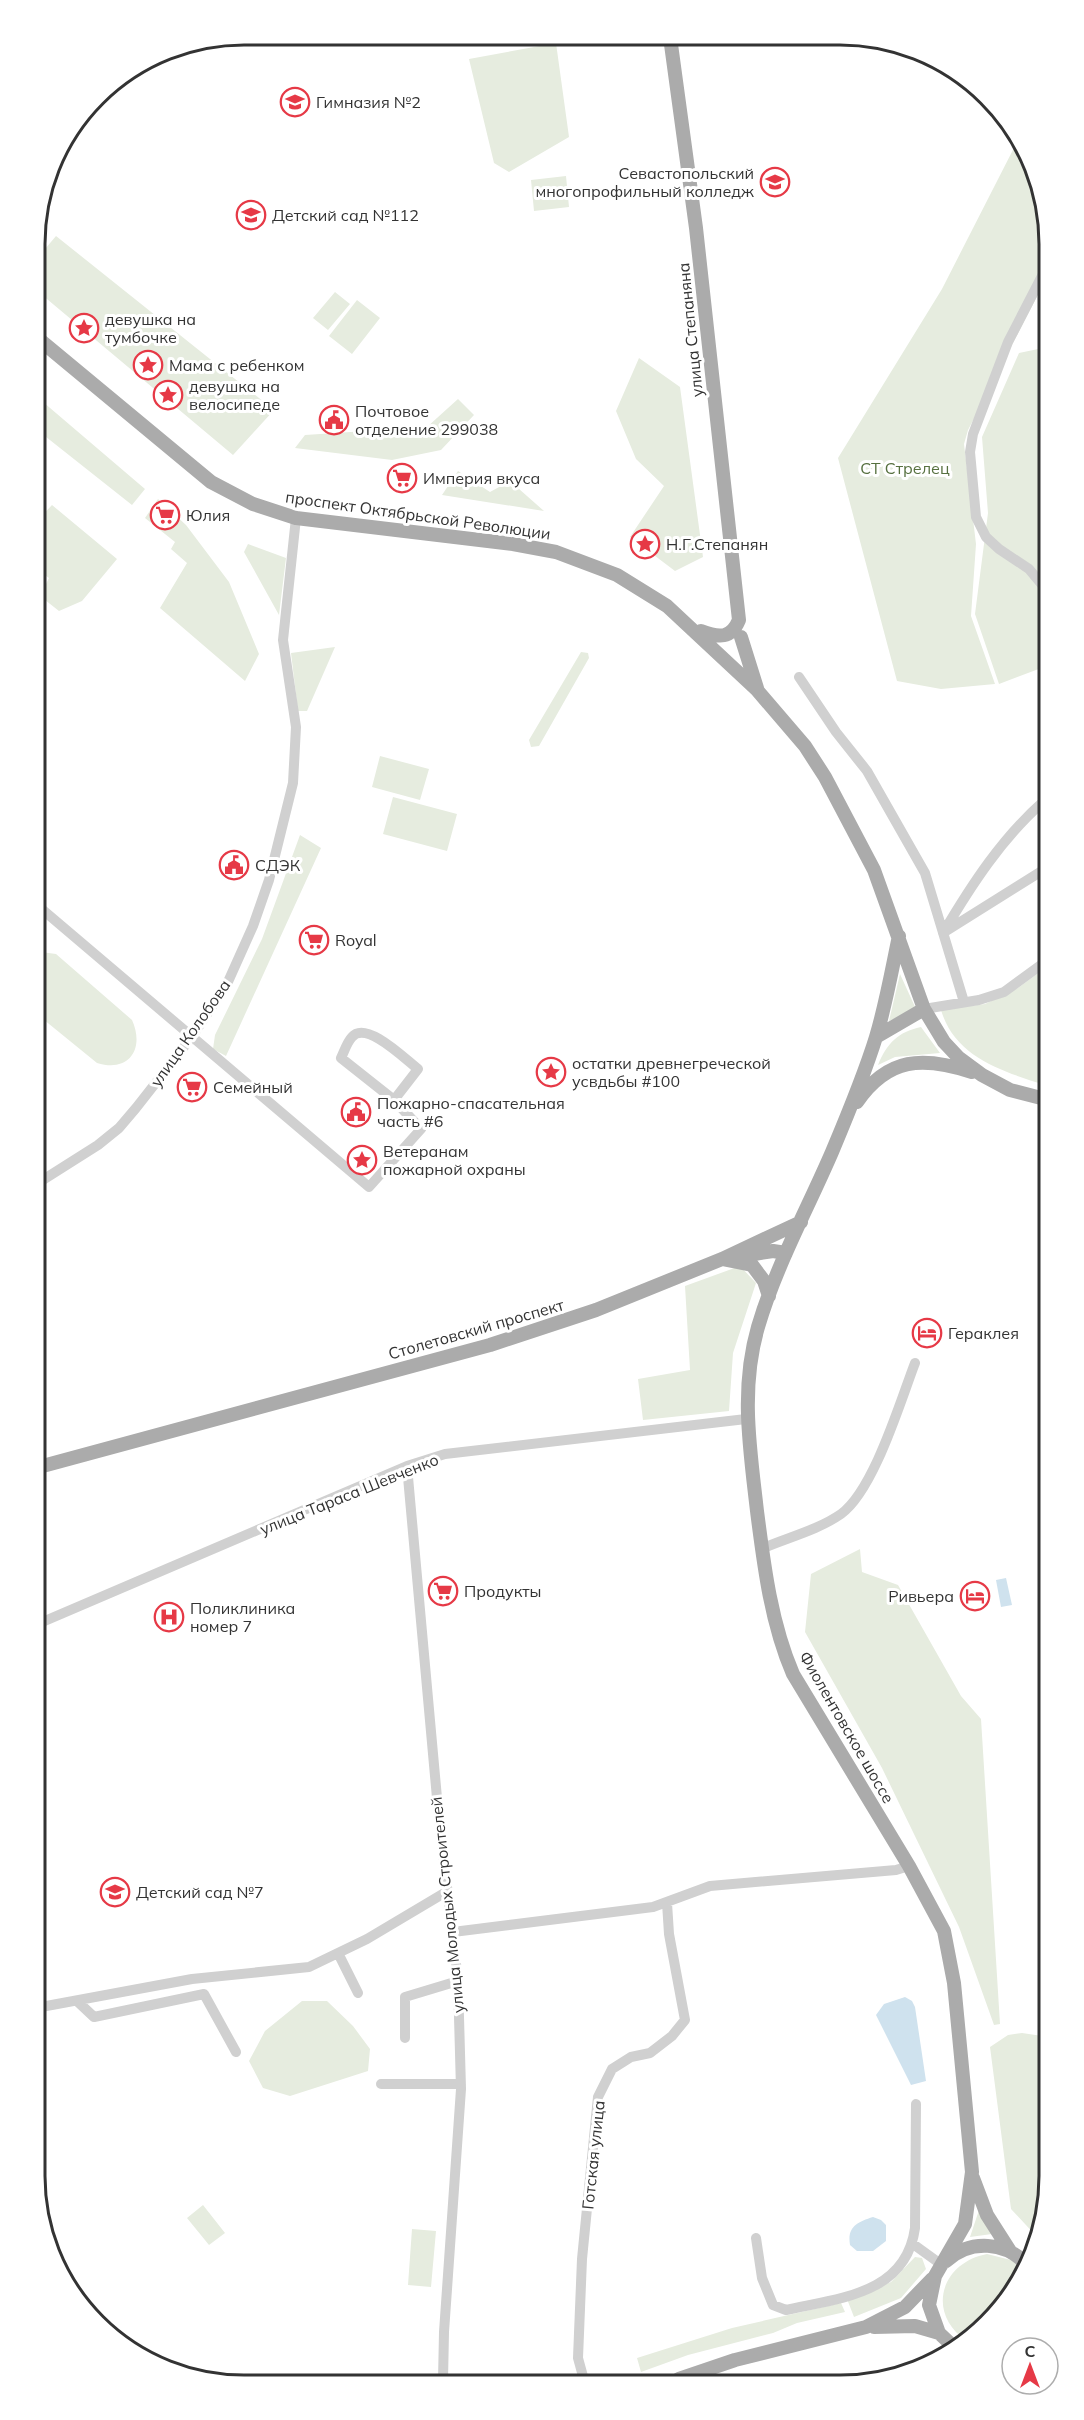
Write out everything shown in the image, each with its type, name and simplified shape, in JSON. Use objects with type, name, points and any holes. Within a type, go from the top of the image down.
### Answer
[{"type":"main road","name":"улица Степаняна","points":[[671,45],[697,238],[740,620]]},
{"type":"main road","name":"проспект Октябрьской Революции","points":[[45,344],[211,482],[253,504],[296,518],[513,544],[556,552],[617,575],[667,606],[758,690],[805,746],[825,777],[870,861],[924,1009],[944,1042],[959,1058],[982,1075],[1010,1090],[1039,1097]]},
{"type":"main road","points":[[691,626],[715,637],[726,636],[735,630],[740,620]]},
{"type":"main road","name":"улица Степаняна","points":[[730,663],[737,654],[741,637]]},
{"type":"main road","name":"улица Степаняна","points":[[741,637],[758,690]]},
{"type":"main road","points":[[801,1222],[846,1117],[876,1037],[899,936]]},
{"type":"main road","points":[[876,1037],[924,1009],[973,1060],[1010,1083],[1039,1092]]},
{"type":"main road","points":[[846,1117],[880,1074],[900,1066],[922,1062],[944,1063],[982,1075]]},
{"type":"main road","name":"Фиолентовское шоссе","points":[[801,1222],[769,1296],[750,1360],[746,1419],[761,1549],[774,1617],[793,1674],[909,1866],[944,1931],[954,1983],[972,2172],[965,2224],[938,2271],[929,2305],[947,2343]]},
{"type":"main road","name":"Столетовский проспект","points":[[45,1465],[490,1345],[596,1310],[723,1258],[801,1222]]},
{"type":"main road","points":[[723,1258],[773,1251],[786,1253]]},
{"type":"main road","points":[[723,1258],[752,1265],[764,1281],[769,1296]]},
{"type":"main road","name":"Фиолентовское шоссе","points":[[972,2172],[987,2215],[1010,2251]]},
{"type":"main road","name":"Фиолентовское шоссе","points":[[938,2271],[966,2248],[981,2245],[1010,2251],[1021,2258]]},
{"type":"main road","points":[[866,2327],[905,2307],[938,2271]]},
{"type":"main road","points":[[691,2375],[735,2360],[866,2327],[915,2326],[946,2344]]},
{"type":"street","points":[[1039,280],[1008,342],[973,434],[970,452],[976,517],[986,537],[1029,569],[1039,581]]},
{"type":"street","name":"улица Колобова","points":[[45,1179],[120,1128],[191,1038],[227,984],[254,926],[269,880],[293,783],[296,727],[283,640],[296,518]]},
{"type":"street","name":"улица Степаняна","points":[[740,620],[741,637]]},
{"type":"street","points":[[799,677],[836,732],[867,771],[925,873],[964,1002]]},
{"type":"street","points":[[943,933],[971,886],[1017,825],[1039,805]]},
{"type":"street","points":[[943,933],[1039,873]]},
{"type":"street","points":[[45,912],[369,1187],[421,1129],[394,1100],[341,1058],[352,1036],[361,1031],[372,1034],[418,1069],[394,1100]]},
{"type":"street","points":[[924,1009],[1004,992],[1039,966]]},
{"type":"street","points":[[761,1549],[842,1514],[868,1479],[885,1442],[915,1363]]},
{"type":"street","name":"улица Тараса Шевченко","points":[[45,1621],[407,1466],[445,1454],[746,1419]]},
{"type":"street","name":"улица Молодых Строителей","points":[[407,1466],[446,1892],[458,1981],[461,2084],[443,2375]]},
{"type":"street","points":[[453,1932],[667,1903],[710,1886],[896,1870],[909,1866]]},
{"type":"street","points":[[45,2006],[192,1979],[309,1966],[367,1939],[446,1892]]},
{"type":"street","name":"Готская улица","points":[[583,2375],[578,2358],[582,2259],[598,2097],[612,2069],[631,2056],[650,2053],[672,2036],[685,2020],[669,1934],[667,1903]]},
{"type":"street","points":[[338,1953],[358,1994]]},
{"type":"street","points":[[405,2038],[405,1997],[458,1981]]},
{"type":"street","points":[[77,2001],[94,2017],[204,1994],[236,2052]]},
{"type":"street","points":[[381,2084],[461,2084]]},
{"type":"street","points":[[756,2238],[762,2278],[773,2306],[786,2310],[868,2289],[894,2276],[913,2244],[916,2104]]},
{"type":"street","points":[[913,2244],[938,2271]]},
{"type":"green space","points":[[556,45],[569,137],[509,172],[494,163],[469,59]]},
{"type":"green space","name":"СТ Стрелец","points":[[1014,148],[1028,180],[1037,218],[1039,293],[968,430],[964,444],[976,544],[971,616],[995,684],[941,689],[897,681],[838,458],[942,289]]},
{"type":"green space","points":[[566,176],[569,207],[534,211],[531,180]]},
{"type":"green space","points":[[56,236],[274,410],[233,455],[45,297],[45,249]]},
{"type":"green space","points":[[335,292],[350,304],[328,330],[313,318]]},
{"type":"green space","points":[[357,300],[380,318],[352,354],[329,336]]},
{"type":"green space","points":[[1039,349],[1039,669],[999,684],[975,614],[988,513],[982,437],[1019,353]]},
{"type":"green space","points":[[639,358],[680,387],[703,557],[675,571],[630,537],[664,486],[636,459],[616,411]]},
{"type":"green space","points":[[458,399],[474,415],[441,450],[392,460],[295,448],[305,435],[427,427]]},
{"type":"green space","points":[[45,404],[145,489],[132,505],[45,436]]},
{"type":"green space","points":[[458,471],[490,492],[510,481],[544,511],[442,495]]},
{"type":"green space","points":[[158,499],[186,525],[229,582],[259,654],[245,681],[160,608],[187,563],[171,549],[175,542],[145,518]]},
{"type":"green space","points":[[52,505],[117,559],[82,601],[59,611],[45,600],[45,586],[49,578],[45,575],[45,512]]},
{"type":"green space","points":[[248,544],[286,558],[279,615],[244,552]]},
{"type":"green space","points":[[335,647],[307,711],[298,711],[291,653]]},
{"type":"green space","points":[[581,652],[588,653],[589,658],[539,746],[531,747],[529,740]]},
{"type":"green space","points":[[380,756],[429,769],[420,800],[372,787]]},
{"type":"green space","points":[[393,797],[457,814],[447,851],[383,834]]},
{"type":"green space","points":[[300,835],[321,848],[226,1056],[213,1049],[215,1035],[262,939]]},
{"type":"green space","points":[[45,953],[56,954],[132,1020],[137,1040],[131,1056],[118,1065],[97,1063],[45,1021]]},
{"type":"green space","points":[[1039,972],[1039,1083],[996,1068],[968,1051],[957,1040],[941,1010],[985,1004],[1018,988]]},
{"type":"green space","points":[[900,974],[916,1009],[889,1021]]},
{"type":"green space","points":[[921,1027],[940,1053],[895,1057],[878,1065],[885,1050],[894,1040],[906,1032]]},
{"type":"green space","points":[[740,1266],[756,1283],[733,1353],[729,1411],[643,1420],[638,1379],[690,1370],[685,1286]]},
{"type":"green space","points":[[860,1549],[862,1572],[898,1585],[961,1696],[981,1719],[1000,2024],[994,2025],[959,1927],[882,1768],[805,1632],[811,1574]]},
{"type":"green space","points":[[302,2001],[327,2001],[353,2026],[370,2049],[368,2071],[290,2096],[263,2088],[249,2061],[265,2031]]},
{"type":"green space","points":[[1022,2033],[1039,2036],[1039,2189],[1031,2231],[1011,2209],[990,2047],[1008,2035]]},
{"type":"green space","points":[[203,2205],[225,2233],[209,2245],[187,2218]]},
{"type":"green space","points":[[979,2210],[992,2234],[970,2237]]},
{"type":"green space","points":[[412,2229],[436,2231],[431,2287],[408,2285]]},
{"type":"green space","points":[[987,2254],[1011,2260],[1017,2265],[990,2307],[960,2335],[946,2317],[943,2304],[944,2291],[949,2278],[971,2259]]},
{"type":"green space","points":[[915,2257],[922,2258],[926,2269],[901,2298],[854,2317],[847,2299],[891,2282]]},
{"type":"green space","points":[[841,2303],[845,2312],[797,2323],[773,2333],[688,2355],[641,2372],[637,2358],[732,2328]]},
{"type":"water","points":[[1006,1578],[1012,1605],[1001,1607],[996,1580]]},
{"type":"water","points":[[905,1997],[912,2001],[915,2007],[926,2081],[911,2085],[876,2015],[884,2004]]},
{"type":"water","points":[[873,2217],[886,2225],[886,2241],[873,2251],[857,2251],[850,2245],[850,2234],[858,2223]]},
{"type":"place","name":"Гимназия №2","points":[[295,102]]},
{"type":"place","name":"Севастопольский многопрофильный колледж","points":[[775,182]]},
{"type":"place","name":"Детский сад №112","points":[[251,215]]},
{"type":"place","name":"девушка на тумбочке","points":[[84,328]]},
{"type":"place","name":"Мама с ребенком","points":[[148,365]]},
{"type":"place","name":"девушка на велосипеде","points":[[168,395]]},
{"type":"place","name":"Почтовое отделение 299038","points":[[334,420]]},
{"type":"place","name":"Империя вкуса","points":[[402,478]]},
{"type":"place","name":"Юлия","points":[[165,515]]},
{"type":"place","name":"Н.Г.Степанян","points":[[645,544]]},
{"type":"place","name":"СДЭК","points":[[234,865]]},
{"type":"place","name":"Royal","points":[[314,940]]},
{"type":"place","name":"остатки древнегреческой усвдьбы #100","points":[[551,1072]]},
{"type":"place","name":"Семейный","points":[[192,1087]]},
{"type":"place","name":"Пожарно-спасательная часть #6","points":[[356,1112]]},
{"type":"place","name":"Ветеранам пожарной охраны","points":[[362,1160]]},
{"type":"place","name":"Гераклея","points":[[927,1333]]},
{"type":"place","name":"Продукты","points":[[443,1591]]},
{"type":"place","name":"Ривьера","points":[[975,1596]]},
{"type":"place","name":"Поликлиника номер 7","points":[[169,1617]]},
{"type":"place","name":"Детский сад №7","points":[[115,1892]]}]
